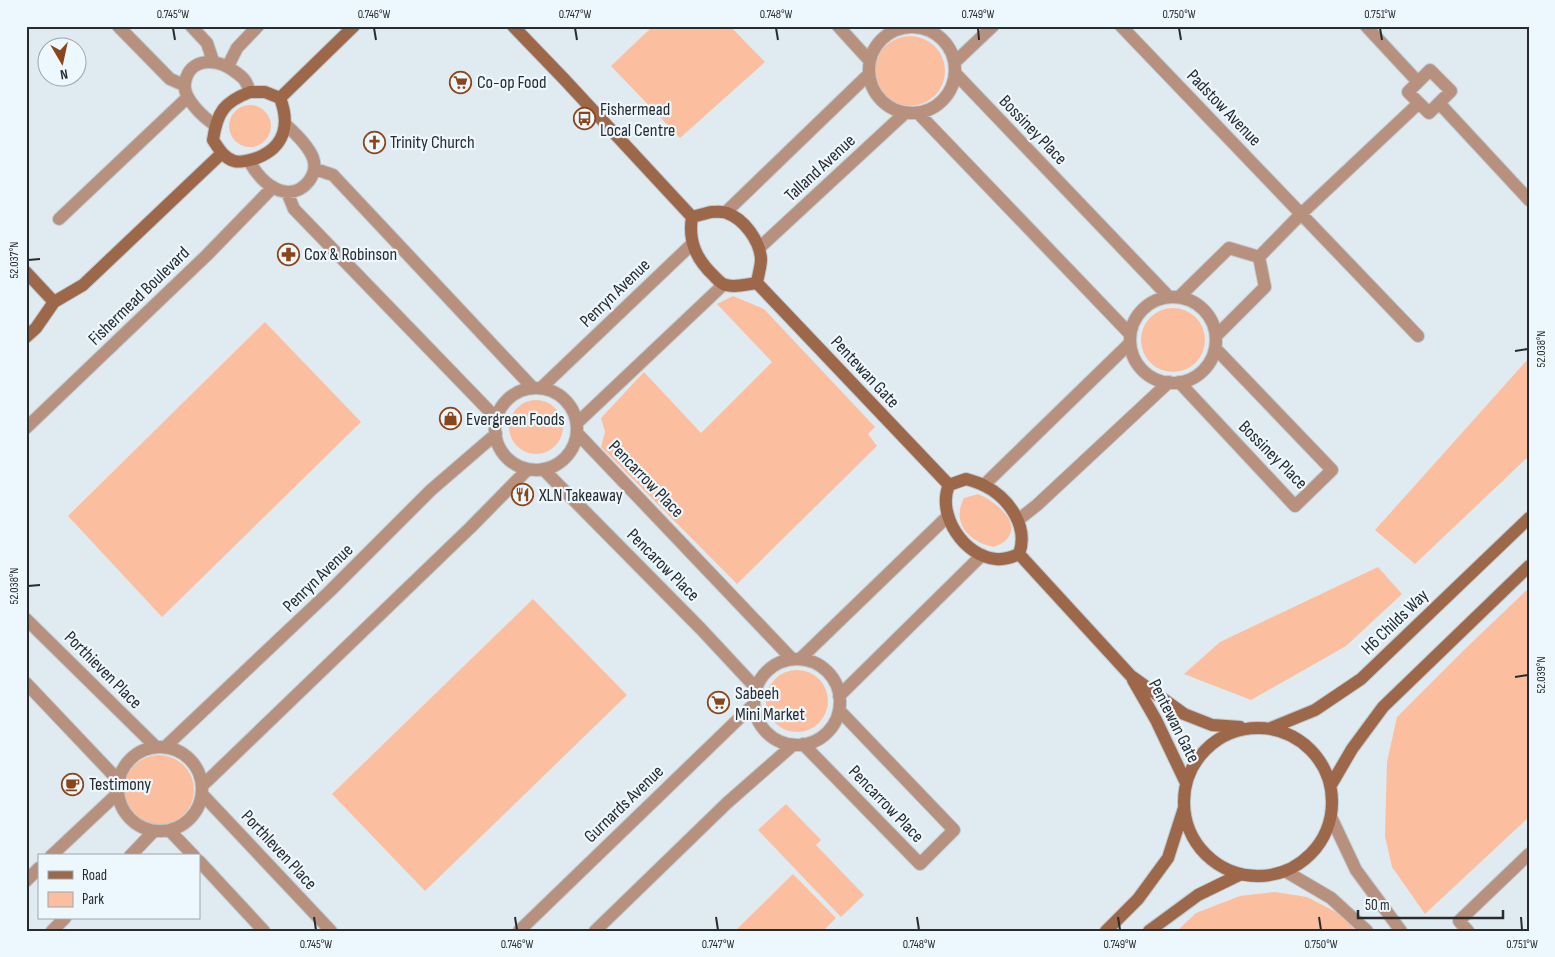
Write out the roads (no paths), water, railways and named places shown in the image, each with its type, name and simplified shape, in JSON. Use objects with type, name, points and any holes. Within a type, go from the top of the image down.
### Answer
[{"type":"street","points":[[118,26],[170,79],[186,91],[204,119],[215,125]]},
{"type":"street","points":[[191,26],[206,43],[213,61]]},
{"type":"street","points":[[228,66],[236,48],[258,26]]},
{"type":"street","points":[[280,98],[354,26]]},
{"type":"street","points":[[514,26],[692,216]]},
{"type":"street","points":[[838,26],[870,60]]},
{"type":"street","points":[[906,26],[931,31],[942,39],[950,50],[955,68],[952,87],[944,100],[932,108],[912,113],[892,108],[880,100],[872,88],[868,74],[870,60],[874,48],[883,38],[894,31],[906,26]]},
{"type":"street","points":[[955,68],[993,26]]},
{"type":"street","name":"Padstow Avenue","points":[[1121,26],[1418,336]]},
{"type":"street","points":[[1366,26],[1418,82]]},
{"type":"street","points":[[59,219],[186,91],[189,72],[199,64],[213,61],[228,66],[246,80],[250,92]]},
{"type":"street","name":"Bossiney Place","points":[[955,68],[1174,297]]},
{"type":"street","points":[[1430,70],[1451,91],[1429,113],[1419,103],[1408,92],[1430,70]]},
{"type":"street","name":"Talland Avenue","points":[[726,212],[868,74]]},
{"type":"street","points":[[250,92],[265,92],[280,98],[285,111],[286,125],[279,142],[267,154],[249,161],[235,162],[222,154],[213,140],[215,125],[222,110],[233,98],[250,92]]},
{"type":"street","points":[[1259,257],[1301,214],[1419,103]]},
{"type":"street","points":[[1439,104],[1529,200]]},
{"type":"street","points":[[912,113],[1130,338]]},
{"type":"street","name":"Talland Avenue","points":[[759,248],[912,113]]},
{"type":"street","points":[[249,161],[257,175],[273,187],[287,192],[301,189],[311,178],[315,169],[313,157],[297,135],[286,125]]},
{"type":"street","points":[[26,337],[36,328],[54,302],[83,285],[222,154]]},
{"type":"street","points":[[315,169],[334,175],[537,388]]},
{"type":"street","name":"Fishermead Boulevard","points":[[26,428],[207,255],[273,187]]},
{"type":"street","points":[[287,192],[294,209],[497,419]]},
{"type":"street","points":[[711,212],[726,212],[737,219],[753,235],[759,248],[761,260],[757,283],[735,286],[723,285],[701,263],[692,244],[690,229],[692,216],[711,212]]},
{"type":"street","name":"Penryn Avenue","points":[[537,388],[692,244]]},
{"type":"street","points":[[1174,297],[1229,248],[1259,257]]},
{"type":"street","points":[[1215,342],[1265,287],[1259,257]]},
{"type":"street","points":[[26,272],[54,302]]},
{"type":"street","name":"Pentewan Gate","points":[[757,283],[948,485]]},
{"type":"street","points":[[577,428],[723,285]]},
{"type":"street","points":[[1174,297],[1193,302],[1204,310],[1212,322],[1215,342],[1210,360],[1202,371],[1191,378],[1174,382],[1157,380],[1146,374],[1132,355],[1130,338],[1134,320],[1143,308],[1155,300],[1174,297]]},
{"type":"street","points":[[984,485],[1130,338]]},
{"type":"street","name":"Bossiney Place","points":[[1174,382],[1295,506],[1332,470],[1215,342]]},
{"type":"street","points":[[1018,520],[1037,506],[1174,382]]},
{"type":"street","points":[[537,388],[554,392],[565,399],[573,410],[577,428],[574,446],[566,457],[556,465],[543,469],[528,469],[516,464],[506,456],[499,446],[496,434],[497,419],[502,407],[520,391],[537,388]]},
{"type":"street","name":"Pencarrow Place","points":[[577,428],[796,659]]},
{"type":"street","name":"Penryn Avenue","points":[[160,747],[330,591],[431,490],[496,434]]},
{"type":"street","points":[[202,790],[528,469]]},
{"type":"street","name":"Pencarow Place","points":[[543,469],[701,629],[756,688]]},
{"type":"street","points":[[966,480],[984,485],[999,495],[1018,520],[1022,530],[1023,544],[1019,554],[1007,559],[995,559],[982,555],[965,543],[957,534],[948,516],[945,498],[948,485],[966,480]]},
{"type":"street","points":[[796,659],[948,516]]},
{"type":"street","name":"H6 Childs Way","points":[[1271,728],[1316,710],[1361,680],[1529,518]]},
{"type":"street","name":"Pentewan Gate","points":[[1019,554],[1131,676],[1184,714],[1212,725],[1250,727]]},
{"type":"street","points":[[839,696],[982,555]]},
{"type":"street","points":[[1331,785],[1352,749],[1382,707],[1529,566]]},
{"type":"street","name":"Porthieven Place","points":[[26,619],[160,747]]},
{"type":"street","points":[[796,659],[814,662],[826,670],[835,682],[839,696],[839,710],[835,722],[827,733],[816,740],[798,744],[781,742],[766,731],[756,716],[754,704],[756,688],[761,678],[770,668],[780,662],[796,659]]},
{"type":"street","name":"Pentewan Gate","points":[[1131,676],[1156,720],[1186,783]]},
{"type":"street","points":[[26,683],[118,780]]},
{"type":"street","name":"Gurnards Avenue","points":[[519,931],[754,704]]},
{"type":"street","name":"Pencarrow Place","points":[[798,744],[920,864],[954,830],[839,710]]},
{"type":"street","points":[[1106,931],[1138,899],[1168,858],[1184,808],[1189,772],[1202,752],[1226,734],[1250,727],[1271,728],[1298,739],[1321,761],[1331,785],[1331,816],[1322,839],[1307,858],[1285,871],[1262,876],[1241,874],[1209,858],[1190,834],[1184,808]]},
{"type":"street","points":[[595,931],[727,803],[798,744]]},
{"type":"street","points":[[160,747],[179,751],[191,760],[199,772],[202,790],[199,806],[192,817],[182,825],[170,830],[154,831],[141,827],[129,819],[121,807],[117,794],[118,780],[123,768],[131,757],[143,750],[160,747]]},
{"type":"street","name":"Porthleven Place","points":[[202,790],[331,931]]},
{"type":"street","points":[[53,854],[117,794]]},
{"type":"street","points":[[1331,816],[1356,870],[1401,931]]},
{"type":"street","points":[[170,830],[192,854]]},
{"type":"street","points":[[132,854],[154,831]]},
{"type":"street","points":[[1468,931],[1459,921],[1529,854]]},
{"type":"street","points":[[200,862],[264,931]]},
{"type":"street","points":[[26,881],[38,869]]},
{"type":"street","points":[[1285,871],[1331,898],[1367,931]]},
{"type":"street","points":[[1149,931],[1198,895],[1241,874]]},
{"type":"street","points":[[52,931],[63,920]]},
{"type":"place","name":"Co-op Food","points":[[461,82]]},
{"type":"place","name":"Fishermead Local Centre","points":[[584,119]]},
{"type":"place","name":"Trinity Church","points":[[374,142]]},
{"type":"place","name":"Cox & Robinson","points":[[288,254]]},
{"type":"place","name":"Evergreen Foods","points":[[450,419]]},
{"type":"place","name":"XLN Takeaway","points":[[523,495]]},
{"type":"place","name":"Sabeeh Mini Market","points":[[719,703]]},
{"type":"place","name":"Testimony","points":[[73,784]]}]
